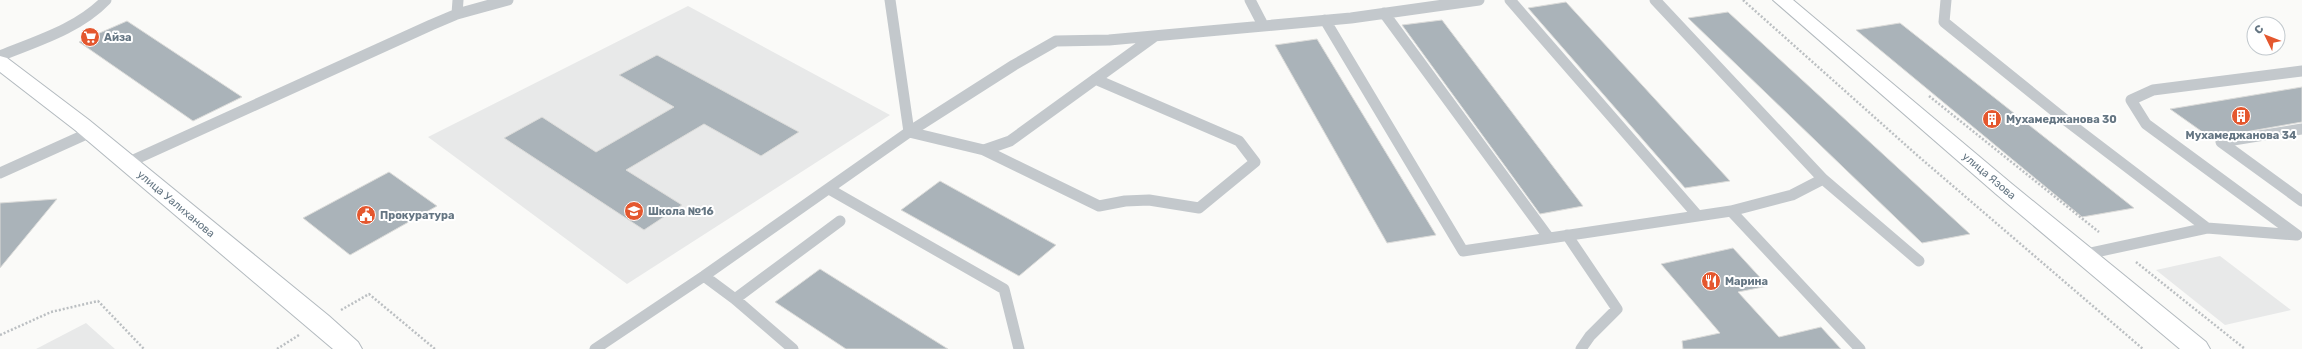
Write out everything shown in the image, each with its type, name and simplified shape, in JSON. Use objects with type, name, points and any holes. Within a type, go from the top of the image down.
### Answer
[{"type":"street","name":"улица Язова","points":[[1782,0],[2082,255],[2197,349]]},
{"type":"street","name":"улица Уалиханова","points":[[0,62],[91,132],[320,323],[349,349]]},
{"type":"lane","points":[[0,56],[68,27],[102,6],[106,0]]},
{"type":"lane","points":[[457,14],[458,0]]},
{"type":"lane","points":[[127,163],[457,14],[508,0]]},
{"type":"lane","points":[[890,0],[909,132]]},
{"type":"lane","points":[[1250,0],[1263,26]]},
{"type":"lane","points":[[595,349],[704,276],[909,132],[1014,65],[1056,41],[1156,35],[1325,20],[1479,0]]},
{"type":"lane","points":[[1510,0],[1698,216]]},
{"type":"lane","points":[[1655,0],[1823,179],[1919,260]]},
{"type":"lane","points":[[1946,0],[1944,22],[2068,122],[2207,228]]},
{"type":"lane","points":[[1384,13],[1549,238]]},
{"type":"lane","points":[[1325,20],[1463,250],[1731,211],[1792,195],[1823,179]]},
{"type":"lane","points":[[984,150],[1010,141],[1156,35]]},
{"type":"lane","points":[[2300,236],[2146,124],[2131,100],[2153,90],[2302,71]]},
{"type":"lane","points":[[909,132],[984,150],[1099,206],[1125,199],[1164,200],[1200,208],[1255,162],[1239,141],[1095,79]]},
{"type":"lane","points":[[2302,129],[2221,142],[2302,201]]},
{"type":"lane","points":[[2,174],[91,132]]},
{"type":"lane","points":[[829,189],[1004,289],[1019,349]]},
{"type":"lane","points":[[1731,211],[1860,349]]},
{"type":"lane","points":[[735,299],[840,221]]},
{"type":"lane","points":[[2082,255],[2207,228],[2300,236]]},
{"type":"lane","points":[[1567,235],[1617,309],[1590,336],[1581,349]]},
{"type":"lane","points":[[704,276],[735,299],[793,349]]},
{"type":"path","points":[[1743,0],[1918,156],[2143,349]]},
{"type":"path","points":[[1927,94],[2245,349]]},
{"type":"path","points":[[320,323],[369,294],[435,349]]},
{"type":"path","points":[[0,336],[51,312],[98,301],[144,349]]},
{"type":"shaded area","name":"Школа №16","points":[[688,6],[890,115],[627,284],[428,137]]},
{"type":"shaded area","points":[[2220,256],[2291,310],[2225,325],[2156,270]]},
{"type":"shaded area","points":[[86,323],[115,349],[36,349]]},
{"type":"building","points":[[1566,2],[1730,181],[1685,188],[1528,8]]},
{"type":"building","points":[[1728,12],[1970,234],[1922,243],[1688,18]]},
{"type":"building","points":[[1442,20],[1583,206],[1540,214],[1402,25]]},
{"type":"building","points":[[127,21],[242,97],[193,121],[79,42]]},
{"type":"building","name":"Мухамеджанова 30","points":[[1900,23],[2134,208],[2082,217],[1856,30]]},
{"type":"building","points":[[1317,39],[1436,235],[1387,243],[1275,45]]},
{"type":"building","points":[[657,55],[799,132],[761,156],[704,124],[626,170],[682,205],[644,230],[504,138],[542,117],[596,152],[674,107],[619,75]]},
{"type":"building","name":"Мухамеджанова 34","points":[[2302,87],[2302,122],[2211,138],[2170,109]]},
{"type":"building","points":[[389,172],[437,206],[350,255],[303,218]]},
{"type":"building","points":[[940,181],[1056,245],[1019,276],[901,210]]},
{"type":"building","points":[[57,199],[0,268],[0,203]]},
{"type":"building","points":[[1733,248],[1768,286],[1738,292],[1779,337],[1821,327],[1841,349],[1683,349],[1682,341],[1720,333],[1661,264]]},
{"type":"building","points":[[820,269],[948,349],[846,349],[775,302]]},
{"type":"place","name":"Айза","points":[[90,37]]},
{"type":"place","name":"Мухамеджанова 34","points":[[2241,116]]},
{"type":"place","name":"Мухамеджанова 30","points":[[1992,119]]},
{"type":"place","name":"Школа №16","points":[[634,211]]},
{"type":"place","name":"Прокуратура","points":[[366,215]]},
{"type":"place","name":"Марина","points":[[1711,281]]}]
